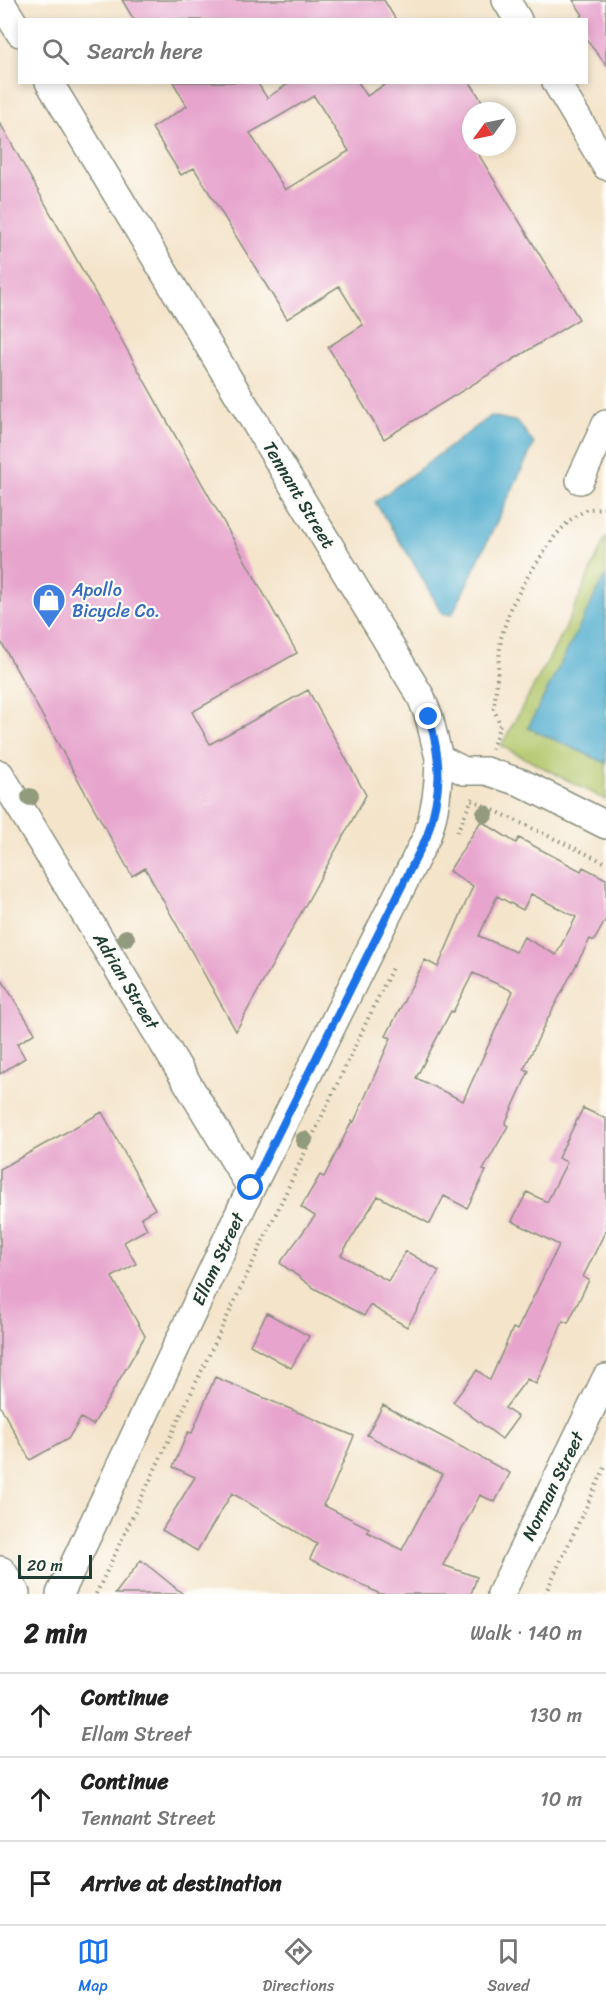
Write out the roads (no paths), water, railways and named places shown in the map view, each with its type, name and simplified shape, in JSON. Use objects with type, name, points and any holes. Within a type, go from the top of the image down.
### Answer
[{"type":"main road","points":[[0,1573],[13,1594]]},
{"type":"street","points":[[506,0],[517,18]]},
{"type":"street","points":[[0,1],[18,30]]},
{"type":"street","name":"Tennant Street","points":[[51,84],[421,697],[429,717],[439,758]]},
{"type":"street","points":[[557,84],[606,166]]},
{"type":"street","points":[[580,480],[606,424]]},
{"type":"street","points":[[439,758],[464,771],[486,771],[522,783],[606,825]]},
{"type":"street","name":"Ellam Street","points":[[60,1594],[251,1188],[427,836],[435,812],[439,788],[439,758]]},
{"type":"street","name":"Adrian Street","points":[[0,774],[251,1188]]},
{"type":"street","name":"Norman Street","points":[[501,1594],[606,1378]]},
{"type":"water","points":[[491,416],[518,422],[534,444],[452,615],[442,613],[375,502]]},
{"type":"water","points":[[606,574],[606,763],[528,728]]},
{"type":"place","name":"Apollo Bicycle Co.","points":[[49,629]]}]
